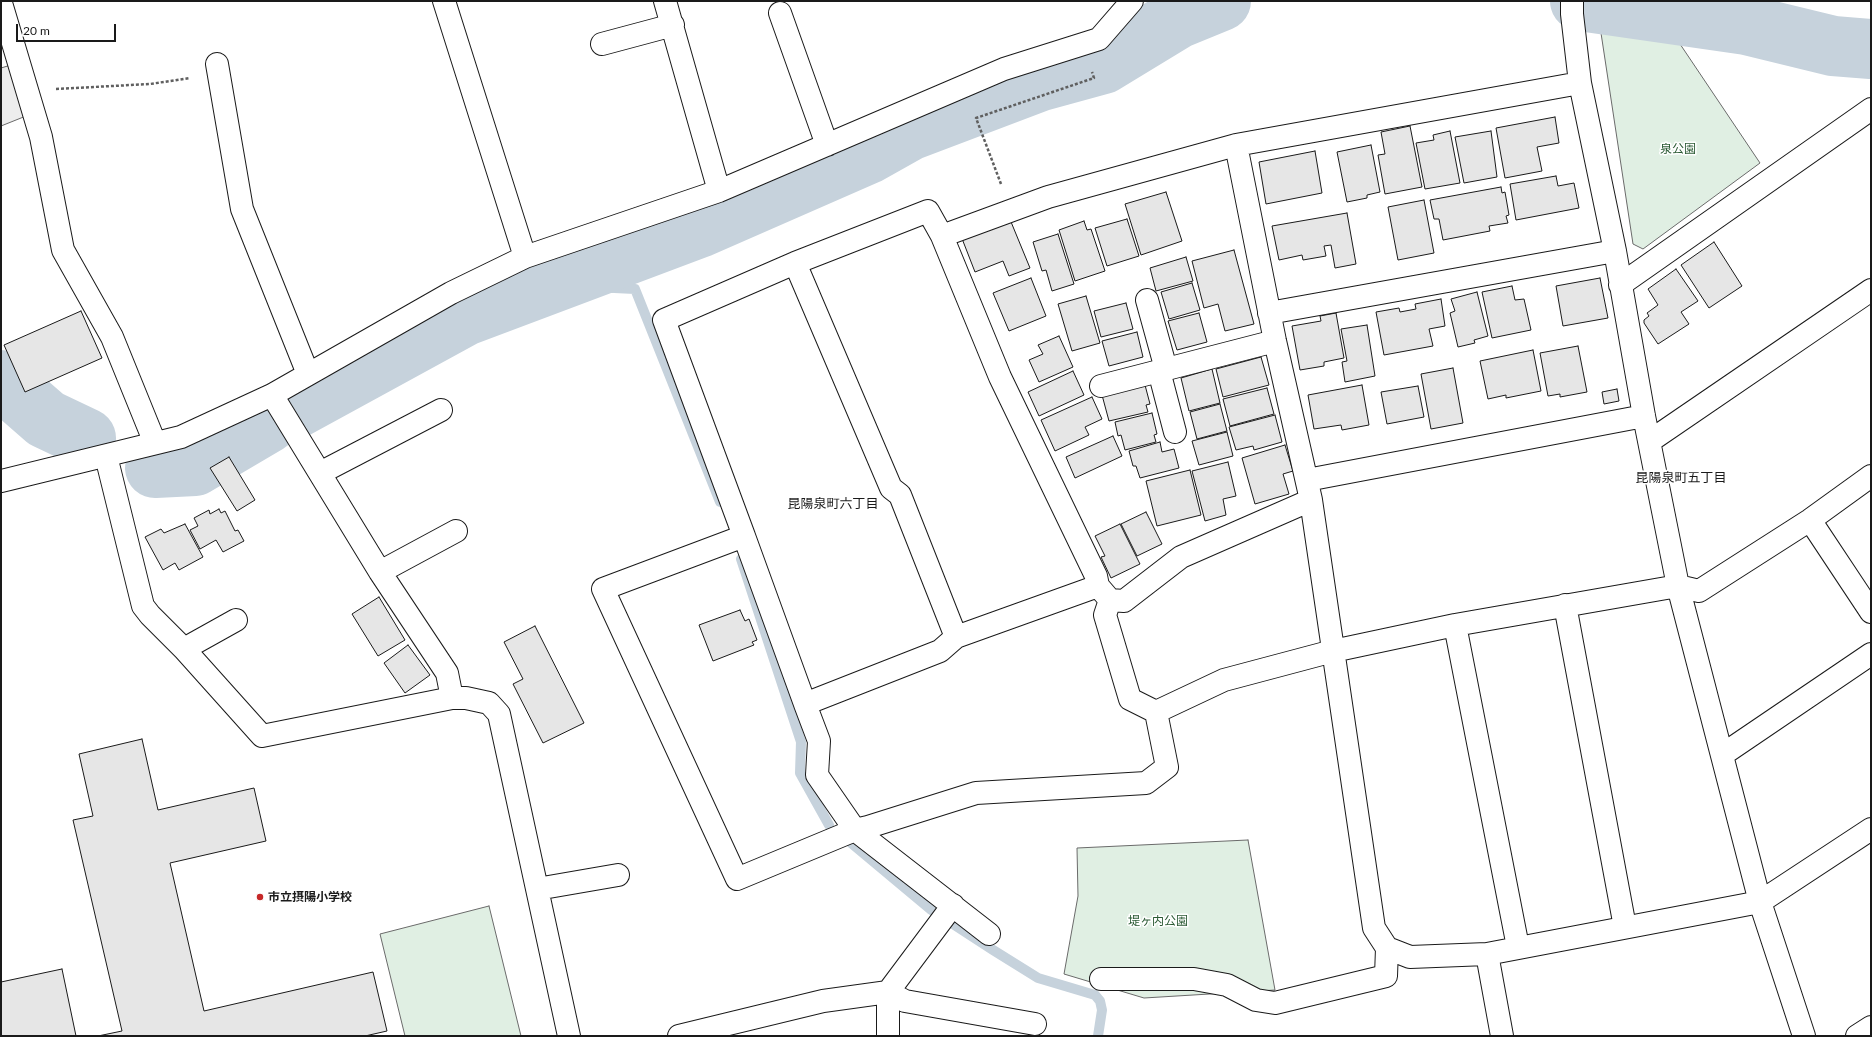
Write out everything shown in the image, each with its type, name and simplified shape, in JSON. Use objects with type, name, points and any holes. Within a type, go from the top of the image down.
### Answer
[{"type":"street","points":[[444,1],[525,257]]},
{"type":"street","points":[[665,1],[718,190]]},
{"type":"street","points":[[1,481],[181,437],[272,395],[452,293],[525,257],[718,190],[1004,69],[1099,39],[1132,1]]},
{"type":"street","points":[[1,3],[41,138],[63,250],[112,337],[155,444]]},
{"type":"street","points":[[1572,7],[1580,83],[1615,251],[1644,416],[1678,586],[1760,902],[1799,1035]]},
{"type":"street","points":[[780,13],[827,145]]},
{"type":"street","points":[[602,44],[672,25]]},
{"type":"street","points":[[217,69],[242,209],[308,374]]},
{"type":"street","points":[[942,236],[1048,197],[1236,145],[1580,83]]},
{"type":"street","points":[[1620,285],[1871,109]]},
{"type":"street","points":[[1101,979],[1194,979],[1227,985],[1256,1000],[1275,1003],[1386,976],[1387,948],[1374,928],[1309,490],[1275,341],[1236,145]]},
{"type":"street","points":[[989,934],[855,830],[817,775],[819,741],[664,320],[795,263],[928,212],[942,236],[1000,377],[1104,593],[1104,615],[1130,699],[1156,712]]},
{"type":"street","points":[[1270,313],[1615,251]]},
{"type":"street","points":[[795,263],[891,488],[900,495],[956,637]]},
{"type":"street","points":[[1650,441],[1871,290]]},
{"type":"street","points":[[1147,300],[1175,432]]},
{"type":"street","points":[[1101,386],[1275,341]]},
{"type":"street","points":[[272,395],[380,572],[447,673],[452,698]]},
{"type":"street","points":[[320,473],[440,410]]},
{"type":"street","points":[[805,704],[940,651],[956,637],[1104,593],[1124,601],[1181,557],[1309,490],[1644,416]]},
{"type":"street","points":[[106,456],[143,606],[184,649],[262,736],[452,698],[466,698],[489,703],[499,714],[570,1036]]},
{"type":"street","points":[[1156,712],[1224,680],[1333,651],[1455,625],[1678,586],[1699,592],[1810,520],[1871,476]]},
{"type":"street","points":[[1810,520],[1871,612]]},
{"type":"street","points":[[380,572],[456,531]]},
{"type":"street","points":[[744,536],[603,589],[737,879],[855,830],[976,792],[1146,783],[1167,767],[1156,712]]},
{"type":"street","points":[[1565,605],[1625,927]]},
{"type":"street","points":[[184,649],[236,620]]},
{"type":"street","points":[[1455,625],[1518,947]]},
{"type":"street","points":[[1722,755],[1871,654]]},
{"type":"street","points":[[1387,948],[1410,957],[1487,954],[1760,902],[1871,829]]},
{"type":"street","points":[[537,889],[618,875]]},
{"type":"street","points":[[888,1036],[888,992],[953,905]]},
{"type":"street","points":[[1487,954],[1502,1036]]},
{"type":"street","points":[[679,1036],[823,1001],[888,992],[905,1001],[1035,1024]]},
{"type":"street","points":[[1857,1036],[1871,1027]]},
{"type":"path","points":[[1012,210],[976,118],[1094,78],[1083,44]]},
{"type":"path","points":[[26,90],[150,84],[217,69]]},
{"type":"green space","name":"泉公園","points":[[1601,33],[1678,41],[1760,163],[1643,249],[1633,244]]},
{"type":"green space","name":"堤ヶ内公園","points":[[1248,840],[1275,990],[1144,998],[1064,974],[1078,896],[1077,848]]},
{"type":"green space","points":[[489,906],[521,1036],[405,1036],[380,934]]},
{"type":"shaded area","points":[[11,65],[26,116],[1,126],[1,68]]},
{"type":"building","points":[[1555,117],[1559,143],[1537,147],[1542,171],[1505,178],[1496,128]]},
{"type":"building","points":[[1410,126],[1422,187],[1385,194],[1378,155],[1385,154],[1381,132]]},
{"type":"building","points":[[1450,131],[1460,183],[1425,189],[1416,143],[1434,140],[1433,135]]},
{"type":"building","points":[[1491,131],[1497,177],[1464,183],[1455,137]]},
{"type":"building","points":[[1371,145],[1380,192],[1367,195],[1367,198],[1347,202],[1337,152]]},
{"type":"building","points":[[1315,151],[1322,193],[1266,204],[1259,162]]},
{"type":"building","points":[[1556,176],[1558,186],[1574,183],[1579,208],[1516,220],[1510,184]]},
{"type":"building","points":[[1501,187],[1502,193],[1505,192],[1509,215],[1506,216],[1508,223],[1489,226],[1490,231],[1443,240],[1439,219],[1434,219],[1430,200]]},
{"type":"building","points":[[1166,192],[1182,241],[1141,255],[1125,204]]},
{"type":"building","points":[[1424,200],[1434,253],[1398,260],[1388,207]]},
{"type":"building","points":[[1347,213],[1356,264],[1335,268],[1331,245],[1324,246],[1326,256],[1303,260],[1302,255],[1279,260],[1272,226]]},
{"type":"building","points":[[1009,217],[1030,268],[1009,276],[1003,261],[975,272],[961,236]]},
{"type":"building","points":[[1127,219],[1139,256],[1107,266],[1095,228]]},
{"type":"building","points":[[1084,221],[1087,230],[1091,229],[1105,271],[1075,281],[1059,230]]},
{"type":"building","points":[[1058,234],[1074,284],[1052,291],[1046,270],[1042,271],[1033,242]]},
{"type":"building","points":[[1714,242],[1742,286],[1709,308],[1681,265]]},
{"type":"building","points":[[1234,250],[1254,324],[1225,331],[1218,304],[1204,308],[1192,261]]},
{"type":"building","points":[[1186,257],[1193,281],[1156,291],[1150,268]]},
{"type":"building","points":[[1676,269],[1698,301],[1681,312],[1689,324],[1658,344],[1644,323],[1644,320],[1649,316],[1647,313],[1658,305],[1648,289]]},
{"type":"building","points":[[1031,278],[1046,316],[1009,331],[993,293]]},
{"type":"building","points":[[1600,278],[1608,318],[1563,326],[1556,286]]},
{"type":"building","points":[[1192,283],[1200,310],[1169,319],[1161,292]]},
{"type":"building","points":[[1512,286],[1515,300],[1524,299],[1531,330],[1492,338],[1482,292]]},
{"type":"building","points":[[1477,292],[1488,336],[1474,340],[1475,343],[1458,347],[1450,313],[1455,311],[1451,299]]},
{"type":"building","points":[[1086,296],[1100,343],[1072,351],[1058,304]]},
{"type":"building","points":[[1441,299],[1445,326],[1429,329],[1433,346],[1384,355],[1376,312],[1399,308],[1400,312],[1416,309],[1415,304]]},
{"type":"building","points":[[1126,303],[1133,329],[1101,337],[1094,311]]},
{"type":"building","points":[[81,311],[102,358],[25,392],[4,345]]},
{"type":"building","points":[[1199,313],[1207,342],[1177,350],[1168,321]]},
{"type":"building","points":[[1336,313],[1344,358],[1324,362],[1324,366],[1300,370],[1292,326],[1321,321],[1320,316]]},
{"type":"building","points":[[1367,325],[1375,376],[1345,382],[1342,362],[1347,361],[1341,329]]},
{"type":"building","points":[[1137,332],[1143,357],[1109,366],[1102,341]]},
{"type":"building","points":[[1059,336],[1073,367],[1039,382],[1029,360],[1043,354],[1038,345]]},
{"type":"building","points":[[1578,346],[1587,392],[1560,397],[1560,394],[1548,396],[1540,353]]},
{"type":"building","points":[[1533,350],[1541,391],[1506,398],[1506,395],[1488,399],[1480,361]]},
{"type":"building","points":[[1261,357],[1269,385],[1223,397],[1216,369]]},
{"type":"building","points":[[1453,368],[1463,423],[1431,429],[1421,374]]},
{"type":"building","points":[[1212,369],[1220,403],[1189,411],[1181,378]]},
{"type":"building","points":[[1073,371],[1084,395],[1039,416],[1028,392]]},
{"type":"building","points":[[1145,385],[1150,404],[1146,405],[1148,412],[1109,421],[1102,395]]},
{"type":"building","points":[[1362,385],[1369,425],[1342,430],[1341,425],[1314,429],[1308,395]]},
{"type":"building","points":[[1418,386],[1424,417],[1387,424],[1381,392]]},
{"type":"building","points":[[1267,388],[1274,414],[1230,426],[1223,399]]},
{"type":"building","points":[[1617,389],[1619,401],[1604,404],[1602,392]]},
{"type":"building","points":[[1092,397],[1102,419],[1085,427],[1089,435],[1055,451],[1041,420]]},
{"type":"building","points":[[1220,404],[1227,431],[1197,439],[1190,412]]},
{"type":"building","points":[[1152,413],[1157,434],[1154,435],[1156,442],[1125,450],[1121,435],[1118,436],[1115,422]]},
{"type":"building","points":[[1275,415],[1282,442],[1254,450],[1253,446],[1236,450],[1229,427]]},
{"type":"building","points":[[1227,432],[1233,456],[1199,465],[1192,441]]},
{"type":"building","points":[[1113,436],[1122,456],[1075,478],[1066,457]]},
{"type":"building","points":[[1160,442],[1162,452],[1174,449],[1179,468],[1140,478],[1136,466],[1133,466],[1129,451]]},
{"type":"building","points":[[1285,445],[1293,471],[1283,474],[1289,494],[1255,504],[1242,458]]},
{"type":"building","points":[[229,457],[255,500],[237,511],[210,468]]},
{"type":"building","points":[[1228,462],[1236,496],[1223,499],[1226,515],[1205,521],[1192,471]]},
{"type":"building","points":[[1190,470],[1201,515],[1157,526],[1146,481]]},
{"type":"building","points":[[219,509],[221,513],[225,511],[235,531],[238,530],[244,541],[223,552],[216,540],[200,549],[190,530],[198,526],[194,518],[209,510],[210,514]]},
{"type":"building","points":[[1146,512],[1162,544],[1137,556],[1121,524]]},
{"type":"building","points":[[185,524],[203,557],[179,570],[175,563],[163,570],[145,537],[161,529],[164,533]]},
{"type":"building","points":[[1120,524],[1140,564],[1111,578],[1101,557],[1105,556],[1095,536]]},
{"type":"building","points":[[379,597],[405,640],[378,656],[352,614]]},
{"type":"building","points":[[740,610],[745,621],[749,619],[757,640],[752,642],[754,645],[713,661],[699,625]]},
{"type":"building","points":[[535,626],[584,723],[543,743],[513,684],[523,679],[504,642]]},
{"type":"building","points":[[408,645],[430,675],[405,693],[384,663]]},
{"type":"building","points":[[142,739],[158,810],[254,788],[266,841],[170,863],[204,1011],[373,972],[387,1031],[365,1036],[98,1036],[122,1031],[73,820],[93,816],[79,754]]},
{"type":"building","points":[[62,969],[76,1036],[1,1036],[1,982]]},
{"type":"waterway","points":[[293,410],[465,316],[699,228],[868,154],[909,131],[1041,81],[1103,64],[1177,19],[1221,1]]},
{"type":"waterway","points":[[1580,1],[1747,25],[1833,46],[1871,49]]},
{"type":"waterway","points":[[555,281],[573,286],[635,289],[720,502]]},
{"type":"waterway","points":[[1,380],[46,419],[86,438]]},
{"type":"waterway","points":[[155,468],[195,466],[268,423]]},
{"type":"waterway","points":[[741,559],[801,742],[800,773],[829,825]]},
{"type":"waterway","points":[[851,843],[930,909],[993,950],[1038,978],[1095,995],[1100,1001],[1102,1010],[1098,1036]]},
{"type":"place","name":"市立摂陽小学校","points":[[260,897]]},
{"type":"district","name":"昆陽泉町五丁目","points":[[1681,478]]},
{"type":"district","name":"昆陽泉町六丁目","points":[[833,504]]}]
